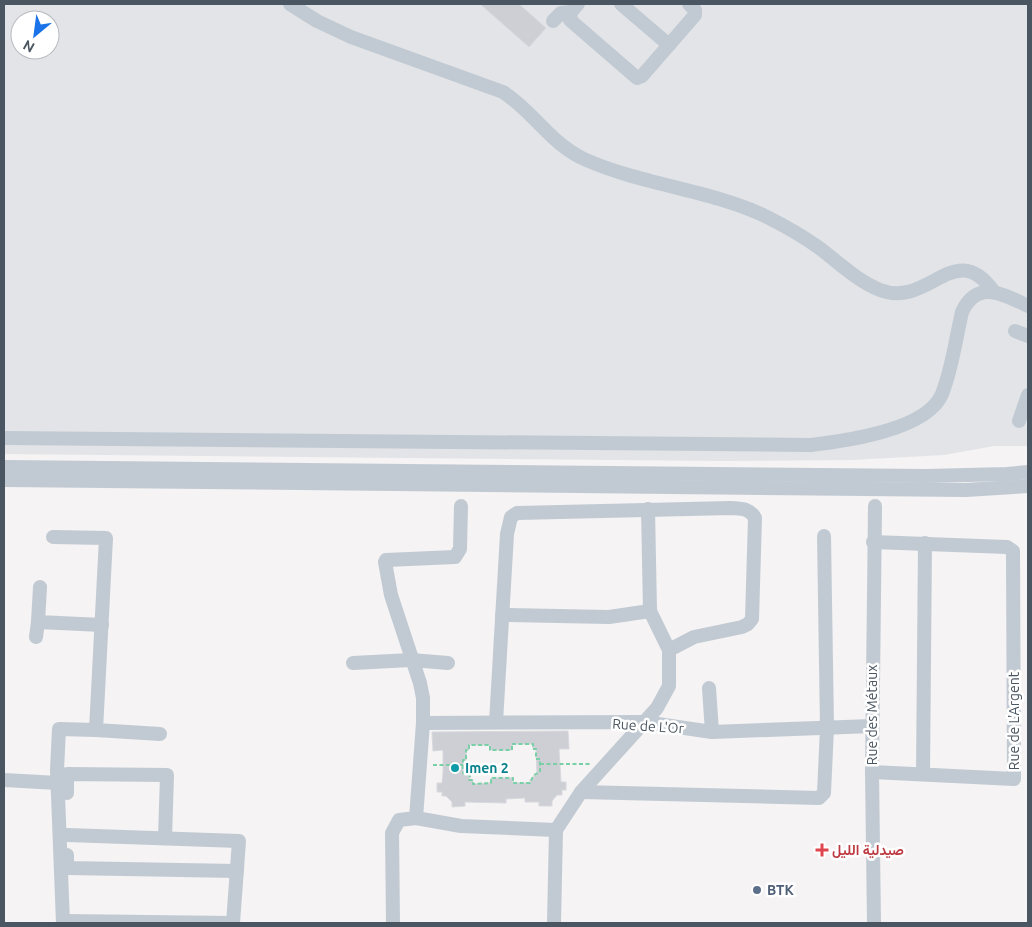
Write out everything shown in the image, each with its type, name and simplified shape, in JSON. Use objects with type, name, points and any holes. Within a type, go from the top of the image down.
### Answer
[{"type":"street","points":[[290,4],[317,21],[351,36],[503,92],[520,102],[555,140],[582,158],[612,170],[691,190],[764,216],[791,229],[880,290],[898,294],[916,291],[951,272],[966,270],[985,279],[994,292]]},
{"type":"street","points":[[575,8],[570,20],[573,24],[634,77],[642,76],[695,15],[695,10],[689,4]]},
{"type":"street","points":[[626,5],[669,45]]},
{"type":"street","points":[[553,21],[561,13],[575,8]]},
{"type":"street","points":[[4,438],[811,445],[847,440],[883,431],[917,418],[936,404],[942,394],[966,302],[974,296],[984,292],[994,292],[1028,306]]},
{"type":"street","points":[[1018,421],[1028,395]]},
{"type":"street","points":[[4,468],[927,476],[1028,472]]},
{"type":"street","points":[[4,480],[966,490],[1028,486]]},
{"type":"street","points":[[416,818],[423,723],[420,682],[411,660],[391,595],[385,561],[455,556],[460,549],[461,506]]},
{"type":"street","name":"Rue des Métaux","points":[[874,923],[872,726],[873,542],[875,506]]},
{"type":"street","points":[[554,923],[556,830],[581,792],[657,708],[669,686],[669,650],[650,611],[648,508]]},
{"type":"street","points":[[496,722],[507,534],[511,518],[517,513],[648,508],[731,508],[748,510],[755,518],[752,620],[742,627],[694,637],[669,650]]},
{"type":"street","points":[[53,536],[106,538],[96,730]]},
{"type":"street","points":[[581,792],[819,798],[824,793],[826,728],[824,536]]},
{"type":"street","points":[[873,542],[924,544],[923,774]]},
{"type":"street","name":"Rue de L'Argent","points":[[872,772],[1014,779],[1013,551],[1007,547],[924,544]]},
{"type":"street","points":[[36,637],[40,587]]},
{"type":"street","points":[[502,616],[609,617],[650,611]]},
{"type":"street","points":[[38,622],[102,625]]},
{"type":"street","points":[[353,663],[411,660],[448,663]]},
{"type":"street","points":[[709,688],[712,732]]},
{"type":"street","name":"Rue de L'Or","points":[[423,723],[644,722],[712,732],[872,726]]},
{"type":"street","points":[[67,835],[239,841],[233,923],[63,922],[58,784],[59,729],[160,734]]},
{"type":"street","points":[[164,838],[167,775],[67,774],[67,868],[237,871]]},
{"type":"street","points":[[4,780],[58,784]]},
{"type":"street","points":[[393,923],[392,833],[399,820],[416,818],[461,826],[556,830]]},
{"type":"path","points":[[490,744],[490,750],[512,750],[512,744],[532,744],[540,764],[540,772],[534,775],[530,782],[513,782],[513,778],[490,778],[491,783],[473,784],[473,780],[469,780],[470,776],[463,773],[463,765],[469,745],[490,744]]},
{"type":"path","points":[[540,764],[606,764]]},
{"type":"path","points":[[420,765],[463,765]]},
{"type":"shaded area","points":[[4,4],[1028,4],[1028,446],[994,446],[944,455],[851,460],[722,461],[4,454]]},
{"type":"building","points":[[480,4],[519,4],[546,28],[529,47]]},
{"type":"building","name":"Imen 2","points":[[568,731],[569,749],[559,749],[561,782],[566,782],[566,790],[562,790],[562,795],[557,795],[552,801],[552,806],[539,806],[539,802],[525,802],[525,798],[506,799],[506,803],[465,802],[465,806],[452,807],[452,802],[446,796],[442,796],[442,792],[437,792],[437,783],[442,783],[443,750],[433,751],[432,732]],"holes":[[[512,744],[533,744],[533,749],[536,749],[537,775],[534,775],[534,779],[530,779],[530,783],[513,783],[513,778],[491,778],[491,783],[473,784],[473,780],[469,780],[470,776],[467,776],[466,750],[469,750],[469,745],[490,745],[490,750],[512,750]]]},
{"type":"place","name":"Imen 2","points":[[455,768]]},
{"type":"place","name":"صيدلية الليل","points":[[822,850]]},
{"type":"place","name":"BTK","points":[[757,890]]}]
